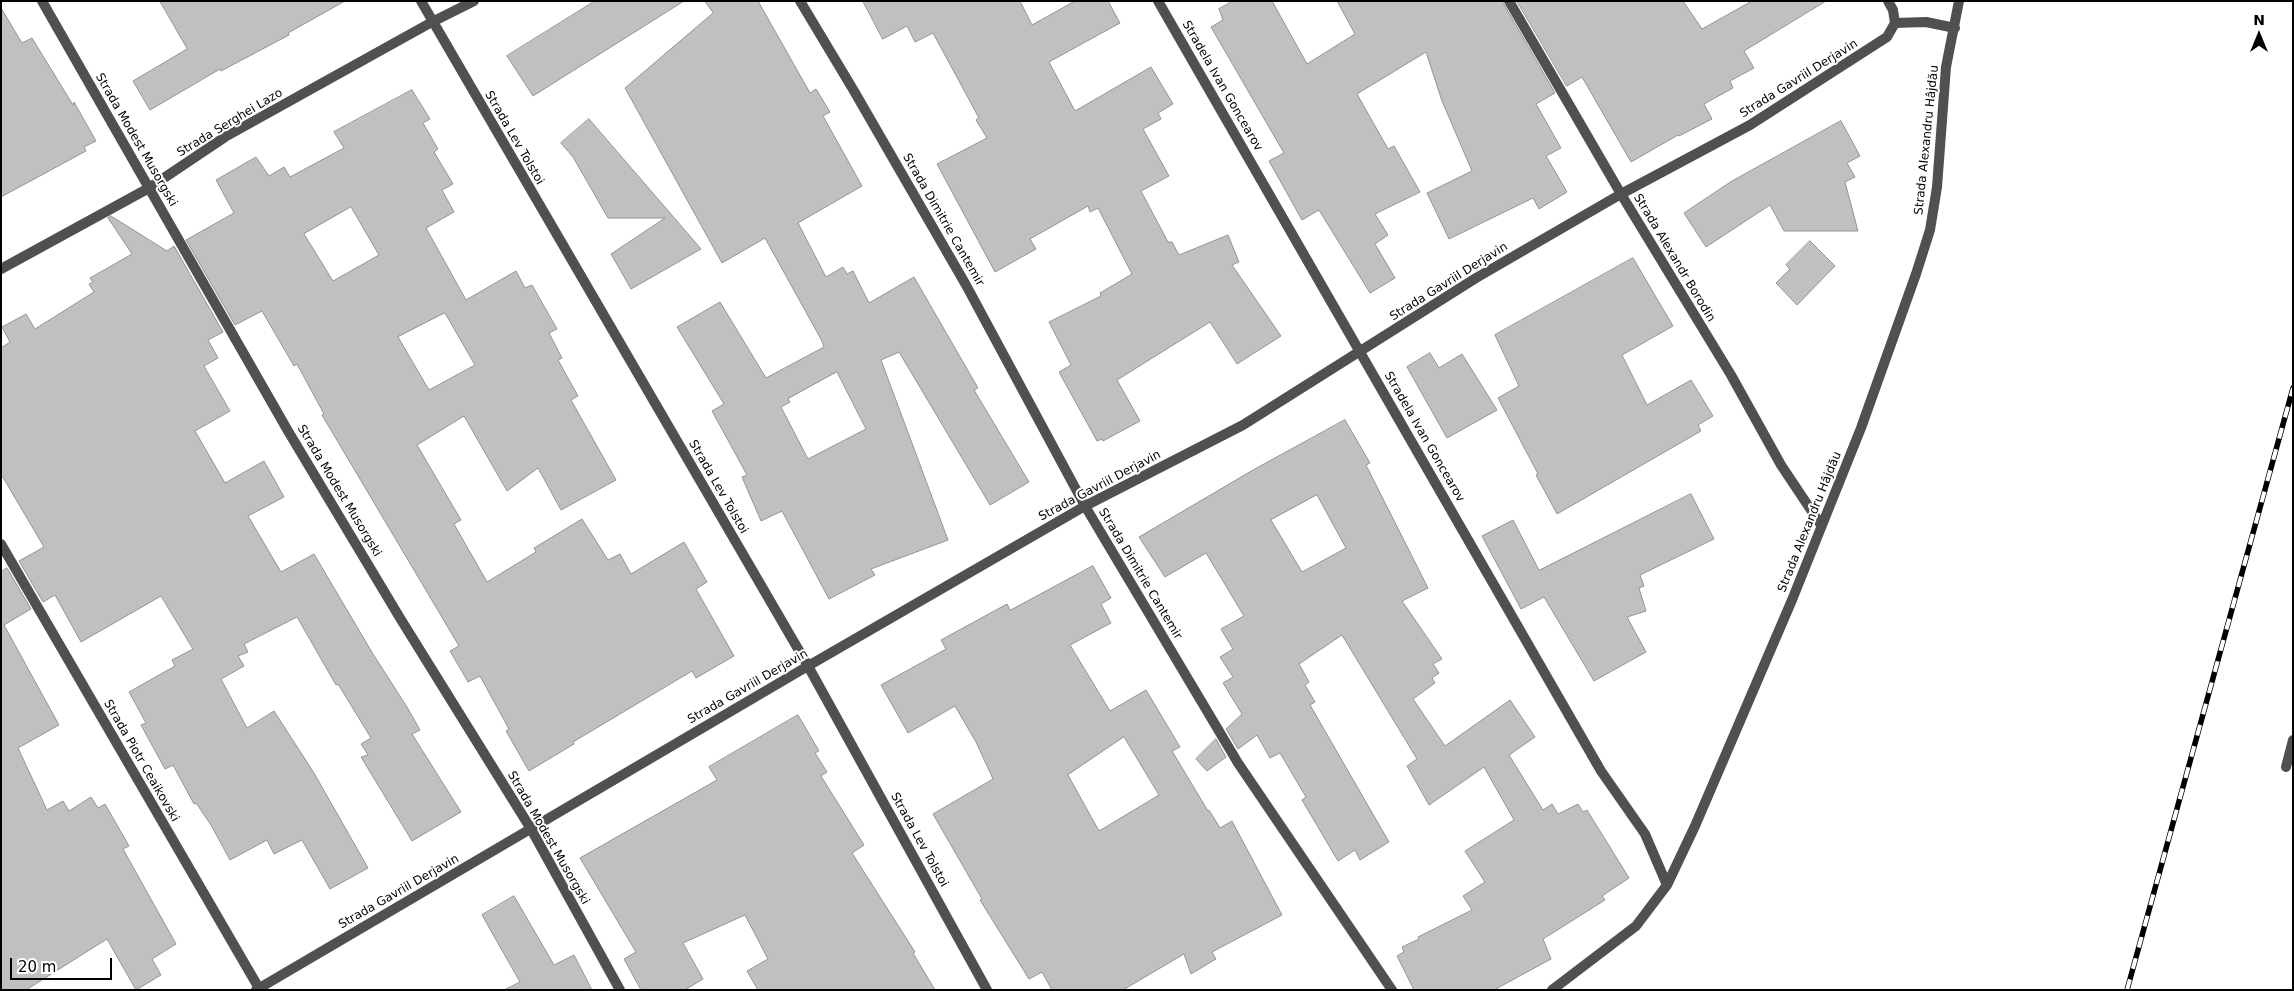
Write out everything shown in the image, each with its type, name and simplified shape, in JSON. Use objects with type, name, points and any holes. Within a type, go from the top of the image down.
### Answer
[{"type":"street","name":"Strada Modest Musorgski","points":[[42,1],[288,431],[530,829],[620,990]]},
{"type":"street","name":"Strada Lev Tolstoi","points":[[421,1],[808,666],[987,990]]},
{"type":"street","name":"Strada Serghei Lazo","points":[[1,270],[149,188],[225,137],[432,22],[474,1]]},
{"type":"street","name":"Strada Dimitrie Cantemir","points":[[800,1],[966,285],[1085,506],[1238,763],[1392,990]]},
{"type":"street","name":"Stradela Ivan Goncearov","points":[[1158,1],[1602,771],[1645,834],[1667,885]]},
{"type":"street","name":"Strada Alexandr Borodin","points":[[1509,1],[1621,194],[1731,375],[1781,465],[1822,525]]},
{"type":"street","points":[[1888,1],[1893,10],[1895,23],[1926,22],[1954,28]]},
{"type":"street","name":"Strada Alexandru Hâjdău","points":[[1552,990],[1636,926],[1667,885],[1695,826],[1792,600],[1862,428],[1930,230],[1937,187],[1946,67],[1959,1]]},
{"type":"street","name":"Strada Gavriil Derjavin","points":[[259,989],[808,666],[1085,506],[1243,425],[1476,278],[1621,194],[1750,125],[1887,37],[1895,23]]},
{"type":"street","name":"Strada Piotr Ceaikovski","points":[[1,544],[259,989]]},
{"type":"street","points":[[2286,767],[2293,740]]},
{"type":"building","points":[[160,1],[345,1],[288,33],[289,35],[221,71],[220,69],[150,110],[133,81],[187,49]]},
{"type":"building","points":[[595,1],[684,1],[533,96],[507,56]]},
{"type":"building","points":[[705,1],[758,1],[810,93],[816,89],[830,112],[823,116],[862,186],[798,223],[826,277],[843,267],[847,274],[853,271],[869,303],[914,277],[978,388],[974,390],[1029,482],[990,505],[899,352],[881,360],[948,540],[871,569],[875,575],[829,599],[782,511],[761,521],[742,477],[747,475],[712,411],[724,404],[677,327],[720,302],[766,378],[824,347],[822,341],[765,238],[722,263],[625,88],[713,13]],"holes":[[[837,372],[866,429],[808,459],[781,407],[790,402],[788,399]]]},
{"type":"building","points":[[863,1],[1020,1],[1032,25],[1075,1],[1108,1],[1120,23],[1049,62],[1075,111],[1151,67],[1173,104],[1158,113],[1161,119],[1143,129],[1169,176],[1141,191],[1168,242],[1172,242],[1179,255],[1228,235],[1239,262],[1232,265],[1281,336],[1237,364],[1210,322],[1117,380],[1140,421],[1103,441],[1102,439],[1097,441],[1059,372],[1071,365],[1049,322],[1101,296],[1100,293],[1132,274],[1098,208],[1090,212],[1088,206],[1030,239],[1036,249],[995,272],[937,164],[987,138],[976,120],[979,118],[933,33],[915,42],[907,26],[883,39]]},
{"type":"building","points":[[1233,1],[1272,1],[1307,64],[1355,34],[1337,1],[1502,1],[1555,93],[1536,104],[1561,148],[1546,156],[1567,192],[1539,209],[1533,198],[1449,239],[1427,193],[1472,171],[1442,101],[1426,52],[1357,94],[1388,149],[1394,146],[1420,192],[1375,214],[1388,235],[1375,244],[1395,278],[1370,293],[1319,210],[1302,220],[1269,161],[1284,153],[1211,27],[1223,20],[1219,9]]},
{"type":"building","points":[[1517,1],[1683,1],[1702,29],[1752,1],[1826,1],[1744,51],[1754,68],[1730,81],[1733,88],[1704,104],[1712,119],[1678,135],[1631,162],[1582,77],[1567,86]]},
{"type":"building","points":[[1,8],[22,43],[32,38],[73,105],[74,102],[96,141],[84,147],[86,151],[1,197]]},
{"type":"building","points":[[412,90],[430,119],[423,123],[438,149],[434,152],[453,184],[442,190],[454,212],[426,228],[466,300],[516,271],[525,288],[532,285],[557,329],[549,333],[562,358],[558,360],[578,396],[571,400],[616,480],[561,510],[538,468],[507,491],[464,416],[417,445],[461,520],[454,524],[487,582],[536,552],[534,548],[582,519],[608,560],[620,554],[631,574],[684,542],[707,582],[696,589],[734,656],[696,678],[692,671],[573,742],[574,744],[529,771],[506,731],[509,729],[480,676],[468,682],[450,651],[459,646],[322,415],[324,414],[297,364],[294,366],[262,311],[235,325],[186,240],[234,213],[216,180],[256,157],[269,176],[284,167],[290,177],[344,148],[334,132]],"holes":[[[351,207],[379,255],[333,281],[304,234]],[[445,313],[475,365],[429,390],[398,337]]]},
{"type":"building","points":[[589,119],[701,249],[631,289],[611,254],[665,218],[608,218],[573,157],[561,143]]},
{"type":"building","points":[[1841,121],[1860,156],[1847,163],[1855,177],[1845,182],[1858,231],[1784,231],[1770,205],[1706,247],[1684,213],[1732,181]]},
{"type":"building","points":[[111,216],[167,251],[174,246],[223,332],[208,340],[218,358],[204,366],[230,411],[195,431],[225,483],[264,461],[284,497],[248,516],[281,572],[314,554],[373,654],[407,707],[420,730],[412,734],[461,812],[412,841],[361,757],[368,755],[361,744],[371,738],[338,684],[336,685],[297,617],[244,644],[248,652],[238,656],[244,666],[221,679],[247,728],[274,711],[314,773],[368,868],[330,889],[302,840],[274,854],[267,840],[230,860],[211,825],[196,803],[194,804],[173,765],[165,769],[141,725],[146,723],[129,692],[175,666],[172,660],[193,649],[161,596],[81,642],[55,595],[43,602],[19,561],[44,547],[1,474],[1,348],[10,342],[2,327],[26,314],[35,329],[94,292],[89,284],[93,282],[90,278],[132,254],[108,218]]},
{"type":"building","points":[[1810,241],[1835,266],[1797,305],[1776,283],[1790,269],[1786,265]]},
{"type":"building","points":[[1633,258],[1673,326],[1622,355],[1647,405],[1691,380],[1713,416],[1698,425],[1701,431],[1557,514],[1498,398],[1519,386],[1495,335]]},
{"type":"building","points":[[1430,353],[1439,368],[1462,354],[1497,410],[1447,438],[1407,367]]},
{"type":"building","points":[[1345,420],[1370,463],[1366,465],[1428,588],[1402,601],[1442,659],[1433,664],[1439,673],[1432,678],[1435,683],[1413,699],[1445,746],[1510,700],[1535,737],[1509,755],[1543,810],[1552,804],[1558,814],[1578,804],[1583,812],[1587,810],[1629,878],[1602,896],[1605,900],[1543,939],[1551,959],[1494,990],[1414,990],[1397,956],[1404,952],[1402,947],[1419,939],[1418,937],[1472,910],[1463,896],[1485,882],[1465,851],[1514,820],[1484,767],[1429,805],[1407,766],[1417,759],[1342,635],[1299,664],[1309,682],[1305,685],[1315,702],[1310,705],[1389,842],[1360,860],[1355,850],[1338,861],[1302,800],[1306,797],[1280,753],[1270,758],[1257,735],[1238,749],[1226,729],[1242,714],[1223,683],[1233,677],[1220,657],[1233,649],[1221,629],[1244,616],[1206,553],[1165,577],[1139,537],[1253,470]],"holes":[[[1317,495],[1346,548],[1302,572],[1271,520]]]},
{"type":"building","points":[[1691,494],[1714,539],[1640,575],[1644,586],[1639,588],[1646,611],[1627,617],[1646,652],[1594,681],[1544,597],[1521,609],[1482,536],[1513,520],[1539,570]]},
{"type":"building","points":[[1093,566],[1111,598],[1101,604],[1111,623],[1070,645],[1110,711],[1146,690],[1180,747],[1172,751],[1208,811],[1220,828],[1232,821],[1282,915],[1212,952],[1216,959],[1191,974],[1184,954],[1123,990],[1052,990],[1042,972],[1029,979],[980,900],[982,899],[933,814],[993,779],[976,742],[955,706],[908,733],[881,685],[946,649],[941,640],[1007,604],[1010,610]],"holes":[[[1124,737],[1159,795],[1099,831],[1068,775]]]},
{"type":"building","points":[[7,568],[31,609],[4,625],[59,725],[18,748],[47,810],[63,801],[69,811],[91,797],[98,808],[105,804],[129,846],[123,849],[176,944],[152,959],[161,975],[136,990],[107,939],[26,990],[1,990],[1,572]]},
{"type":"building","points":[[798,715],[819,751],[815,753],[827,772],[821,776],[864,845],[852,853],[915,952],[913,953],[935,990],[758,990],[747,971],[768,959],[745,915],[683,943],[703,979],[685,990],[641,990],[624,959],[636,952],[580,858],[717,780],[709,767]]},
{"type":"building","points":[[1216,739],[1226,757],[1207,771],[1196,759]]},
{"type":"building","points":[[514,896],[554,965],[574,955],[592,990],[504,990],[520,982],[482,915]]},
{"type":"railway","points":[[2127,990],[2293,388]]}]
